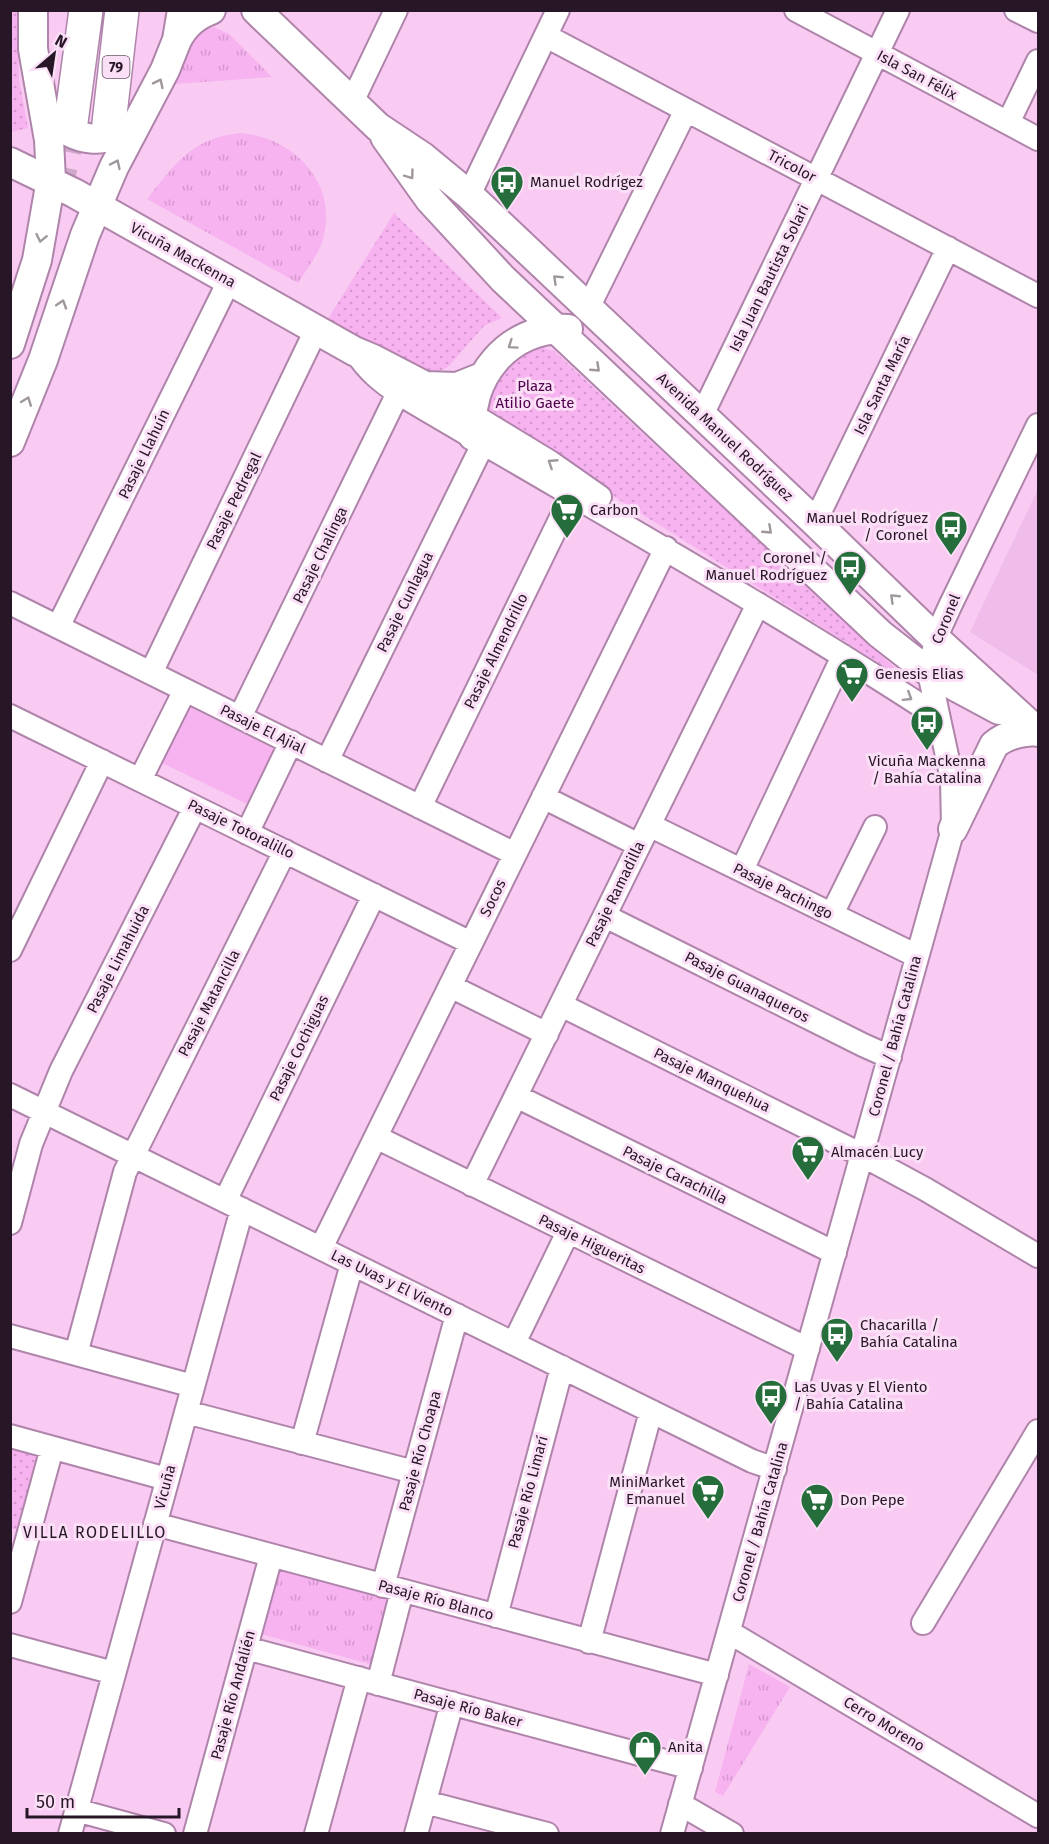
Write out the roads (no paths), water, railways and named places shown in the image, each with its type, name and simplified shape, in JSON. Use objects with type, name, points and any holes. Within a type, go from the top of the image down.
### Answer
[{"type":"highway","name":"79","points":[[58,117],[86,10]]},
{"type":"highway","name":"79","points":[[122,10],[123,123]]},
{"type":"main road","points":[[33,10],[33,49],[58,117],[66,130],[93,139],[112,137],[127,130],[123,123]]},
{"type":"main road","points":[[10,442],[43,360],[81,245],[97,207],[123,123],[157,88],[177,40],[182,10]]},
{"type":"main road","points":[[177,40],[190,22],[198,15],[211,10]]},
{"type":"main road","name":"Avenida Manuel Rodríguez","points":[[254,12],[378,127],[423,157],[469,195],[936,639],[1038,732]]},
{"type":"main road","points":[[10,344],[37,260],[51,180],[58,117]]},
{"type":"main road","name":"Avenida Manuel Rodríguez","points":[[378,127],[429,200],[480,256],[553,328],[880,634],[930,673],[1038,732]]},
{"type":"main road","name":"Vicuña Mackenna","points":[[10,162],[51,180],[354,351],[383,363],[425,386]]},
{"type":"main road","points":[[476,431],[475,395],[482,378],[495,359],[519,340],[553,328],[600,335],[630,348]]},
{"type":"main road","points":[[425,386],[457,387],[482,378]]},
{"type":"main road","points":[[953,829],[994,745],[1006,736],[1038,732]]},
{"type":"street","points":[[352,102],[396,10]]},
{"type":"street","points":[[469,195],[558,10]]},
{"type":"street","name":"Isla San Félix","points":[[796,10],[1038,139]]},
{"type":"street","name":"Isla Juan Bautista Solari","points":[[702,416],[898,10]]},
{"type":"street","points":[[1016,10],[1038,21]]},
{"type":"street","name":"Tricolor","points":[[546,36],[1038,296]]},
{"type":"street","points":[[1008,123],[1038,61]]},
{"type":"street","points":[[588,308],[686,110]]},
{"type":"street","name":"Isla Santa María","points":[[815,522],[948,248]]},
{"type":"street","name":"Pasaje Llahuín","points":[[58,627],[229,281]]},
{"type":"street","name":"Pasaje Pedregal","points":[[151,673],[316,330]]},
{"type":"street","name":"Vicuña Mackenna","points":[[354,351],[369,371],[398,393],[573,477],[666,548]]},
{"type":"street","name":"Vicuña Mackenna","points":[[425,386],[476,431],[572,495],[666,548],[937,716]]},
{"type":"street","name":"Pasaje Chalinga","points":[[240,717],[398,393]]},
{"type":"street","name":"Coronel","points":[[953,829],[952,779],[932,692],[930,673],[936,639],[1038,424]]},
{"type":"street","name":"Pasaje Cunlagua","points":[[327,761],[476,431]]},
{"type":"street","name":"Pasaje Almendrillo","points":[[420,807],[572,495]]},
{"type":"street","name":"Socos","points":[[321,1248],[666,548]]},
{"type":"street","name":"Pasaje El Ajial","points":[[10,603],[515,854]]},
{"type":"street","name":"Pasaje Ramadilla","points":[[472,1185],[758,604]]},
{"type":"street","points":[[741,870],[843,656]]},
{"type":"street","points":[[140,780],[184,690]]},
{"type":"street","name":"Pasaje Totoralillo","points":[[13,723],[102,761],[471,943]]},
{"type":"street","points":[[248,832],[291,742]]},
{"type":"street","points":[[10,951],[102,761]]},
{"type":"street","points":[[543,797],[639,845]]},
{"type":"street","name":"Pasaje Limahuida","points":[[10,1223],[31,1144],[61,1071],[195,807]]},
{"type":"street","name":"Pasaje Pachingo","points":[[649,825],[917,956]]},
{"type":"street","points":[[832,914],[875,827]]},
{"type":"street","name":"Coronel / Bahía Catalina","points":[[672,1833],[953,829]]},
{"type":"street","name":"Pasaje Matancilla","points":[[76,1354],[120,1189],[133,1156],[285,851]]},
{"type":"street","name":"Pasaje Cochiguas","points":[[233,1205],[374,895]]},
{"type":"street","name":"Pasaje Guanaqueros","points":[[605,916],[890,1057]]},
{"type":"street","points":[[450,986],[547,1034]]},
{"type":"street","name":"Pasaje Manquehua","points":[[561,1005],[862,1155],[1038,1256]]},
{"type":"street","name":"Las Uvas y El Viento","points":[[10,1095],[752,1461],[775,1469]]},
{"type":"street","name":"Pasaje Carachilla","points":[[516,1096],[835,1253]]},
{"type":"street","name":"Pasaje Higueritas","points":[[376,1137],[808,1349]]},
{"type":"street","name":"Vicuña","points":[[70,1833],[193,1386],[233,1205]]},
{"type":"street","points":[[514,1344],[568,1232]]},
{"type":"street","points":[[302,1443],[352,1264]]},
{"type":"street","name":"Pasaje Río Choapa","points":[[316,1833],[368,1681],[393,1588],[414,1472],[457,1315]]},
{"type":"street","points":[[10,1336],[193,1386]]},
{"type":"street","name":"Pasaje Río Limarí","points":[[496,1616],[562,1367]]},
{"type":"street","points":[[589,1642],[651,1411]]},
{"type":"street","points":[[186,1412],[414,1472]]},
{"type":"street","points":[[923,1623],[1038,1431]]},
{"type":"street","points":[[10,1436],[167,1479]]},
{"type":"street","points":[[10,1602],[19,1541],[52,1448]]},
{"type":"street","name":"Pasaje Río Blanco","points":[[155,1524],[717,1675]]},
{"type":"street","name":"Pasaje Río Andalién","points":[[195,1833],[271,1556]]},
{"type":"street","name":"Cerro Moreno","points":[[729,1632],[1038,1816]]},
{"type":"street","points":[[10,1645],[114,1673]]},
{"type":"street","name":"Pasaje Río Baker","points":[[246,1648],[691,1768]]},
{"type":"street","points":[[416,1833],[452,1703]]},
{"type":"street","points":[[425,1802],[547,1833]]},
{"type":"street","points":[[680,1804],[732,1833]]},
{"type":"street","points":[[76,1810],[164,1833]]},
{"type":"tunnel","points":[[54,199],[71,122]]},
{"type":"place","name":"Manuel Rodrígez","points":[[507,211]]},
{"type":"place","name":"Carbon","points":[[567,539]]},
{"type":"place","name":"Manuel Rodríguez / Coronel","points":[[951,556]]},
{"type":"place","name":"Coronel / Manuel Rodríguez","points":[[850,596]]},
{"type":"place","name":"Genesis Elias","points":[[852,703]]},
{"type":"place","name":"Vicuña Mackenna / Bahía Catalina","points":[[927,751]]},
{"type":"place","name":"Almacén Lucy","points":[[808,1181]]},
{"type":"place","name":"Chacarilla / Bahía Catalina","points":[[837,1363]]},
{"type":"place","name":"Las Uvas y El Viento / Bahía Catalina","points":[[771,1425]]},
{"type":"place","name":"MiniMarket Emanuel","points":[[708,1520]]},
{"type":"place","name":"Don Pepe","points":[[817,1529]]},
{"type":"place","name":"Anita","points":[[645,1776]]},
{"type":"district","name":"VILLA RODELILLO","points":[[95,1532]]},
{"type":"park label","name":"Plaza Atilio Gaete","points":[[535,394]]}]
